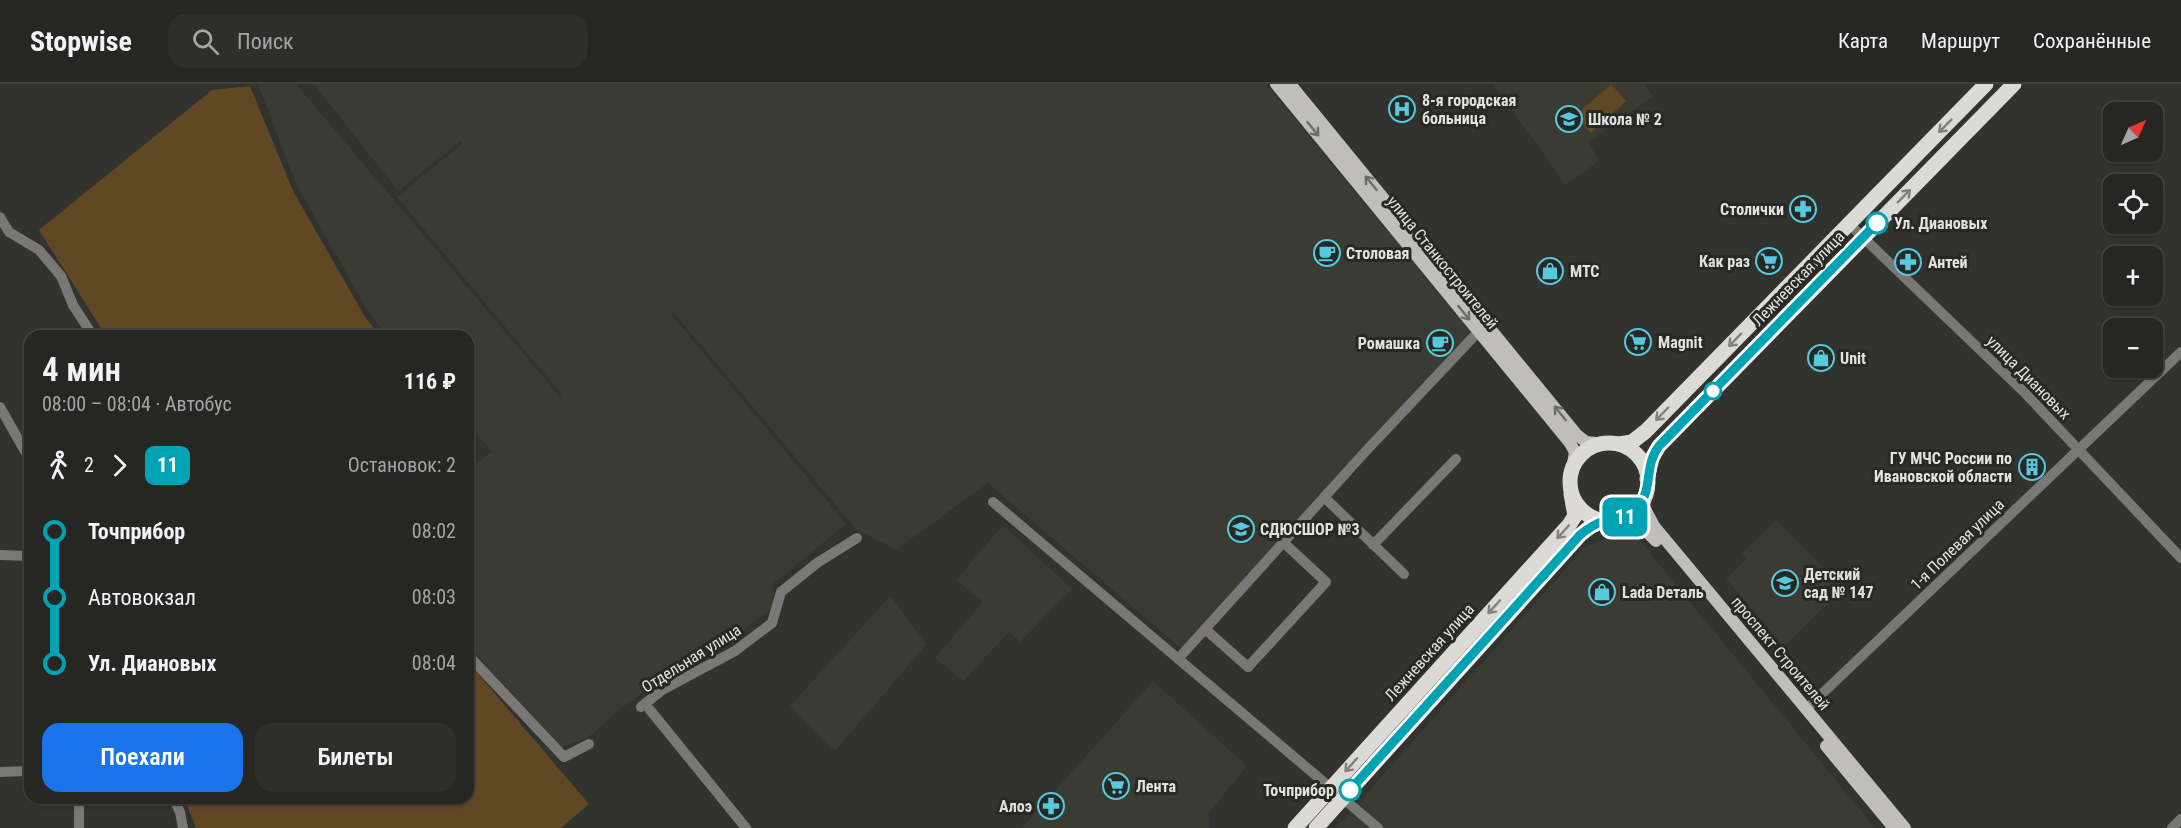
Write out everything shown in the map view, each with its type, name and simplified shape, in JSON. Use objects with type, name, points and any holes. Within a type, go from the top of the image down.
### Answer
[{"type":"highway","name":"Лежневская улица","points":[[1612,444],[1632,442],[1646,431],[1986,84]]},
{"type":"highway","name":"Лежневская улица","points":[[1647,479],[1650,463],[1659,446],[2014,84]]},
{"type":"highway","points":[[1612,444],[1631,451],[1638,457],[1647,479],[1645,495],[1637,508],[1613,520],[1585,512],[1571,494],[1570,479],[1574,464],[1585,451],[1612,444]]},
{"type":"highway","name":"Лежневская улица","points":[[1294,828],[1569,525],[1575,516],[1571,494]]},
{"type":"highway","name":"Лежневская улица","points":[[1316,828],[1580,535],[1591,526],[1613,520]]},
{"type":"main road","name":"улица Станкостроителей","points":[[1276,84],[1570,443],[1575,452],[1574,464]]},
{"type":"main road","name":"улица Станкостроителей","points":[[1290,84],[1577,435],[1590,443],[1612,444]]},
{"type":"main road","name":"проспект Строителей","points":[[1645,495],[1644,507],[1654,526],[1894,828]]},
{"type":"main road","name":"проспект Строителей","points":[[1613,520],[1633,518],[1648,531],[1905,828]]},
{"type":"street","points":[[0,217],[9,232],[39,249],[61,276],[73,305],[89,330]]},
{"type":"street","name":"улица Диановых","points":[[1848,223],[2025,393],[2181,558]]},
{"type":"street","points":[[0,240],[9,232]]},
{"type":"street","points":[[1178,659],[1479,331]]},
{"type":"street","name":"1-я Полевая улица","points":[[1803,712],[2181,352]]},
{"type":"street","points":[[0,407],[24,449]]},
{"type":"street","points":[[1374,545],[1456,459]]},
{"type":"street","points":[[1324,498],[1404,574]]},
{"type":"street","points":[[993,502],[1378,828]]},
{"type":"street","name":"Отдельная улица","points":[[746,828],[645,708],[662,690],[735,651],[772,623],[781,592],[817,563],[857,538]]},
{"type":"street","points":[[1205,629],[1248,667],[1326,582],[1283,542]]},
{"type":"street","points":[[0,555],[24,556]]},
{"type":"street","points":[[474,661],[564,758],[589,744]]},
{"type":"street","points":[[0,772],[24,771]]},
{"type":"street","points":[[78,828],[79,804]]},
{"type":"street","points":[[176,804],[183,828]]},
{"type":"street","points":[[2172,828],[2181,819]]},
{"type":"shaded area","points":[[258,84],[296,84],[560,397],[562,395],[397,197],[463,143],[461,141],[398,191],[314,84],[1266,84],[1474,334],[1184,651],[988,483],[896,550],[856,529],[673,312],[671,314],[846,524],[773,584],[773,608],[698,664],[657,682],[616,712],[593,734],[559,748],[474,651],[474,466],[492,451],[474,432],[474,330],[384,330],[370,315],[296,184]]},
{"type":"shaded area","name":"Школа № 2","points":[[1493,84],[1645,84],[1653,96],[1588,143],[1600,160],[1566,185]]},
{"type":"shaded area","points":[[1611,84],[1626,101],[1591,133],[1575,116]]},
{"type":"shaded area","points":[[250,86],[293,191],[365,317],[376,330],[102,330],[39,230],[212,90]]},
{"type":"shaded area","name":"Детский сад № 147","points":[[1776,520],[1844,587],[1784,647],[1726,579],[1746,559],[1742,553]]},
{"type":"shaded area","points":[[1003,525],[1072,589],[1020,642],[1009,632],[963,681],[935,658],[983,602],[956,580]]},
{"type":"shaded area","points":[[1627,525],[1875,828],[1336,828],[1584,548],[1616,534]]},
{"type":"shaded area","points":[[890,596],[927,644],[835,751],[790,706]]},
{"type":"shaded area","points":[[474,669],[589,804],[561,828],[196,828],[186,804],[474,804]]},
{"type":"shaded area","points":[[1153,681],[1247,766],[1208,814],[1210,828],[1022,828]]},
{"type":"bus line","name":"11","points":[[1350,790],[1580,535],[1594,525],[1624,517],[1637,508],[1645,495],[1650,463],[1659,446],[1877,223]]},
{"type":"place","name":"8-я городская больница","points":[[1402,109]]},
{"type":"place","name":"Школа № 2","points":[[1569,119]]},
{"type":"place","name":"Столички","points":[[1803,209]]},
{"type":"place","name":"Ул. Диановых","points":[[1877,223]]},
{"type":"place","name":"Столовая","points":[[1327,253]]},
{"type":"place","name":"Как раз","points":[[1769,261]]},
{"type":"place","name":"Антей","points":[[1908,262]]},
{"type":"place","name":"МТС","points":[[1550,271]]},
{"type":"place","name":"Magnit","points":[[1638,342]]},
{"type":"place","name":"Ромашка","points":[[1440,343]]},
{"type":"place","name":"Unit","points":[[1821,358]]},
{"type":"place","name":"ГУ МЧС России по Ивановской области","points":[[2032,467]]},
{"type":"place","name":"СДЮСШОР №3","points":[[1241,529]]},
{"type":"place","name":"Детский сад № 147","points":[[1785,583]]},
{"type":"place","name":"Lada Dеталь","points":[[1602,592]]},
{"type":"place","name":"Лента","points":[[1116,786]]},
{"type":"place","name":"Точприбор","points":[[1350,790]]},
{"type":"place","name":"Алоэ","points":[[1051,806]]}]
